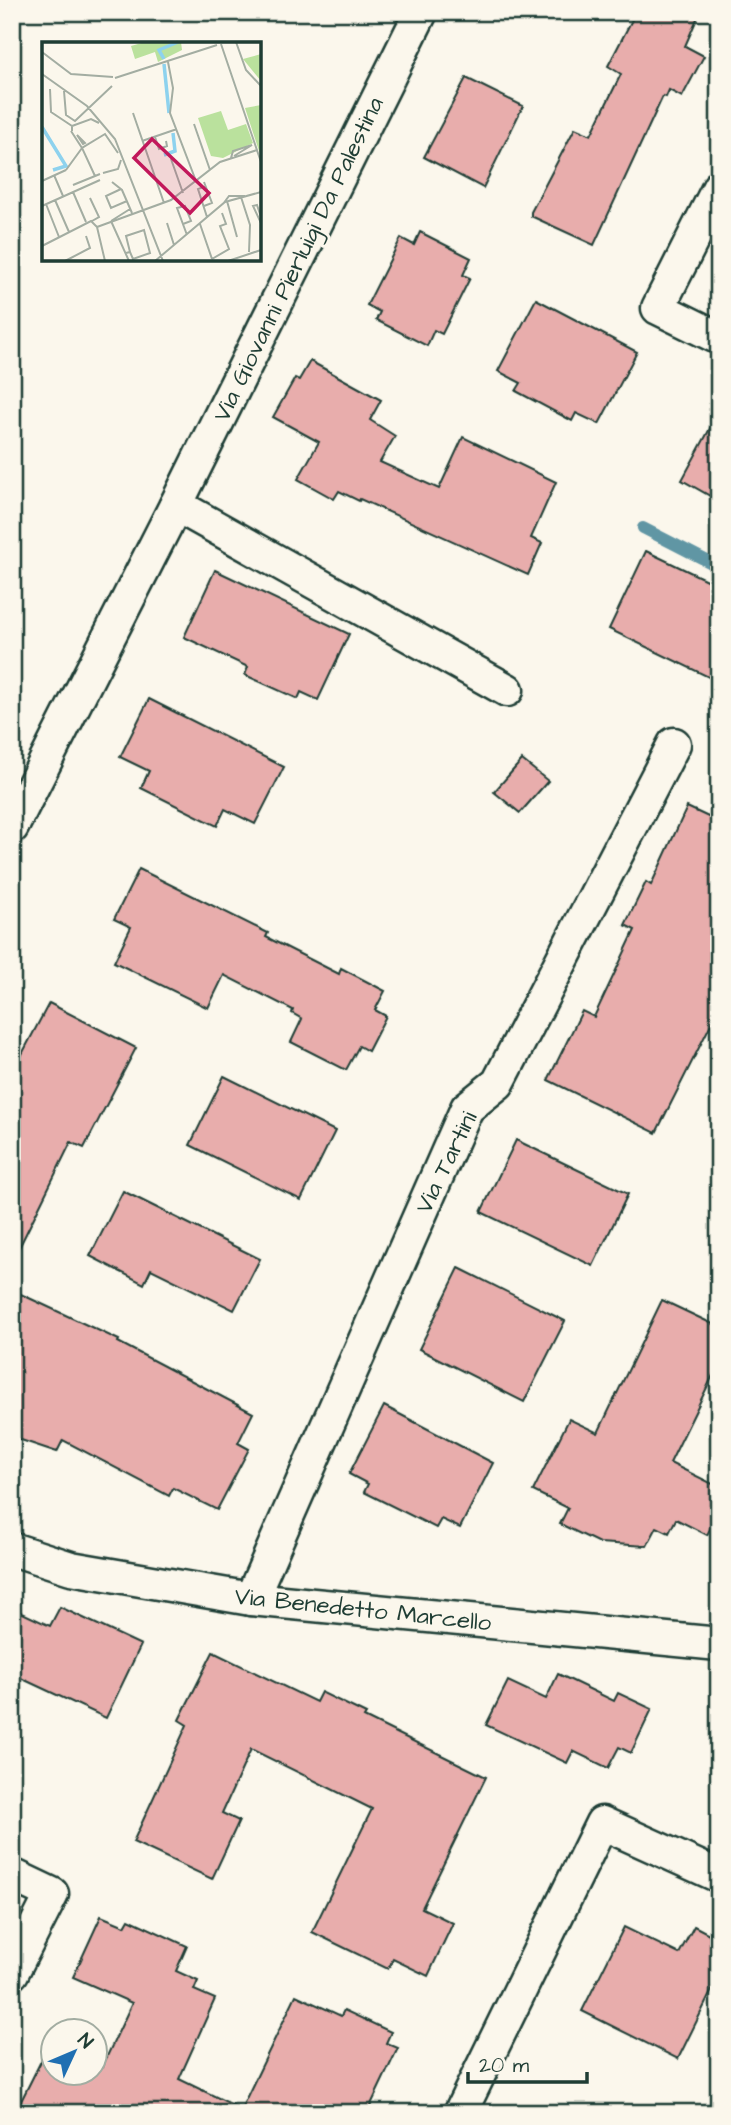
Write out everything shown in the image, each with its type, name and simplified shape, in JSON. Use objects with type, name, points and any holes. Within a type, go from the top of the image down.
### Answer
[{"type":"street","name":"Via Giovanni Pierluigi Da Palestina","points":[[12,827],[176,505],[421,12]]},
{"type":"street","points":[[719,187],[658,308],[719,338]]},
{"type":"street","points":[[176,505],[507,690]]},
{"type":"street","name":"Via Tartini","points":[[251,1599],[467,1108],[498,1083],[674,744]]},
{"type":"street","name":"Via Benedetto Marcello","points":[[12,1549],[71,1568],[251,1599],[719,1644]]},
{"type":"street","points":[[460,2113],[602,1823],[719,1876]]},
{"type":"street","points":[[12,1875],[52,1895],[12,1973]]},
{"type":"building","points":[[636,12],[700,12],[685,46],[704,56],[682,97],[669,90],[666,97],[663,96],[594,245],[531,216],[531,212],[575,128],[591,135],[621,74],[608,66]]},
{"type":"building","points":[[466,78],[523,106],[483,188],[424,157]]},
{"type":"building","points":[[420,232],[471,258],[463,275],[470,278],[442,334],[434,330],[427,346],[376,320],[380,312],[367,305],[401,238],[414,245]]},
{"type":"building","points":[[536,299],[637,352],[599,424],[576,413],[572,421],[516,391],[521,383],[498,371]]},
{"type":"building","points":[[310,361],[381,400],[370,420],[395,436],[380,462],[439,489],[463,437],[556,482],[531,538],[542,543],[528,575],[360,499],[359,501],[339,491],[334,499],[298,479],[319,442],[273,417],[295,378],[299,380]]},
{"type":"building","points":[[719,412],[719,501],[682,480]]},
{"type":"building","points":[[646,551],[719,586],[719,682],[609,629]]},
{"type":"building","points":[[215,570],[349,634],[318,700],[301,692],[298,699],[245,675],[248,667],[184,637]]},
{"type":"building","points":[[149,699],[284,767],[255,824],[225,809],[217,826],[141,788],[149,771],[120,757]]},
{"type":"building","points":[[522,760],[548,781],[520,813],[494,792]]},
{"type":"building","points":[[687,807],[719,822],[719,1008],[656,1133],[548,1080],[582,1011],[594,1017],[635,930],[625,925],[646,882],[651,885]]},
{"type":"building","points":[[139,869],[268,933],[266,937],[339,974],[341,968],[385,991],[375,1010],[386,1016],[368,1051],[359,1046],[346,1070],[291,1042],[302,1019],[292,1013],[293,1010],[224,975],[208,1008],[114,962],[131,927],[114,919]]},
{"type":"building","points":[[49,1003],[136,1048],[84,1148],[71,1142],[12,1262],[12,1073]]},
{"type":"building","points":[[224,1076],[335,1131],[301,1200],[190,1145]]},
{"type":"building","points":[[516,1140],[628,1194],[593,1266],[481,1212]]},
{"type":"building","points":[[123,1191],[260,1259],[234,1310],[151,1269],[144,1284],[90,1256]]},
{"type":"building","points":[[459,1268],[565,1321],[524,1402],[419,1349]]},
{"type":"building","points":[[12,1290],[119,1340],[118,1342],[253,1413],[238,1443],[249,1449],[217,1510],[173,1488],[169,1496],[63,1440],[57,1452],[12,1437]]},
{"type":"building","points":[[662,1300],[719,1327],[719,1363],[670,1463],[719,1487],[719,1512],[707,1535],[676,1519],[669,1533],[657,1527],[647,1546],[599,1543],[560,1524],[568,1508],[533,1491],[569,1419],[598,1433]]},
{"type":"building","points":[[384,1406],[493,1463],[460,1528],[441,1519],[436,1528],[364,1492],[368,1484],[349,1474]]},
{"type":"building","points":[[60,1607],[141,1645],[106,1718],[12,1674],[12,1608],[50,1626]]},
{"type":"building","points":[[213,1652],[316,1702],[321,1692],[366,1714],[364,1717],[486,1777],[422,1908],[453,1923],[428,1976],[393,1959],[388,1969],[312,1932],[372,1809],[251,1749],[222,1813],[239,1821],[212,1879],[133,1842],[187,1725],[179,1720]]},
{"type":"building","points":[[558,1674],[614,1701],[618,1693],[652,1709],[631,1753],[619,1747],[608,1768],[573,1751],[567,1763],[486,1725],[508,1681],[546,1699]]},
{"type":"building","points":[[101,1916],[125,1926],[129,1919],[187,1946],[176,1971],[198,1981],[194,1990],[215,1999],[179,2079],[241,2109],[296,1995],[341,2016],[344,2010],[391,2032],[386,2043],[398,2048],[367,2113],[15,2113],[38,2067],[38,2086],[108,2086],[108,2054],[132,2003],[73,1977]]},
{"type":"building","points":[[694,1926],[719,1939],[719,1976],[678,2059],[582,2011],[624,1927],[679,1954]]},
{"type":"waterway","points":[[643,528],[719,567]]}]
